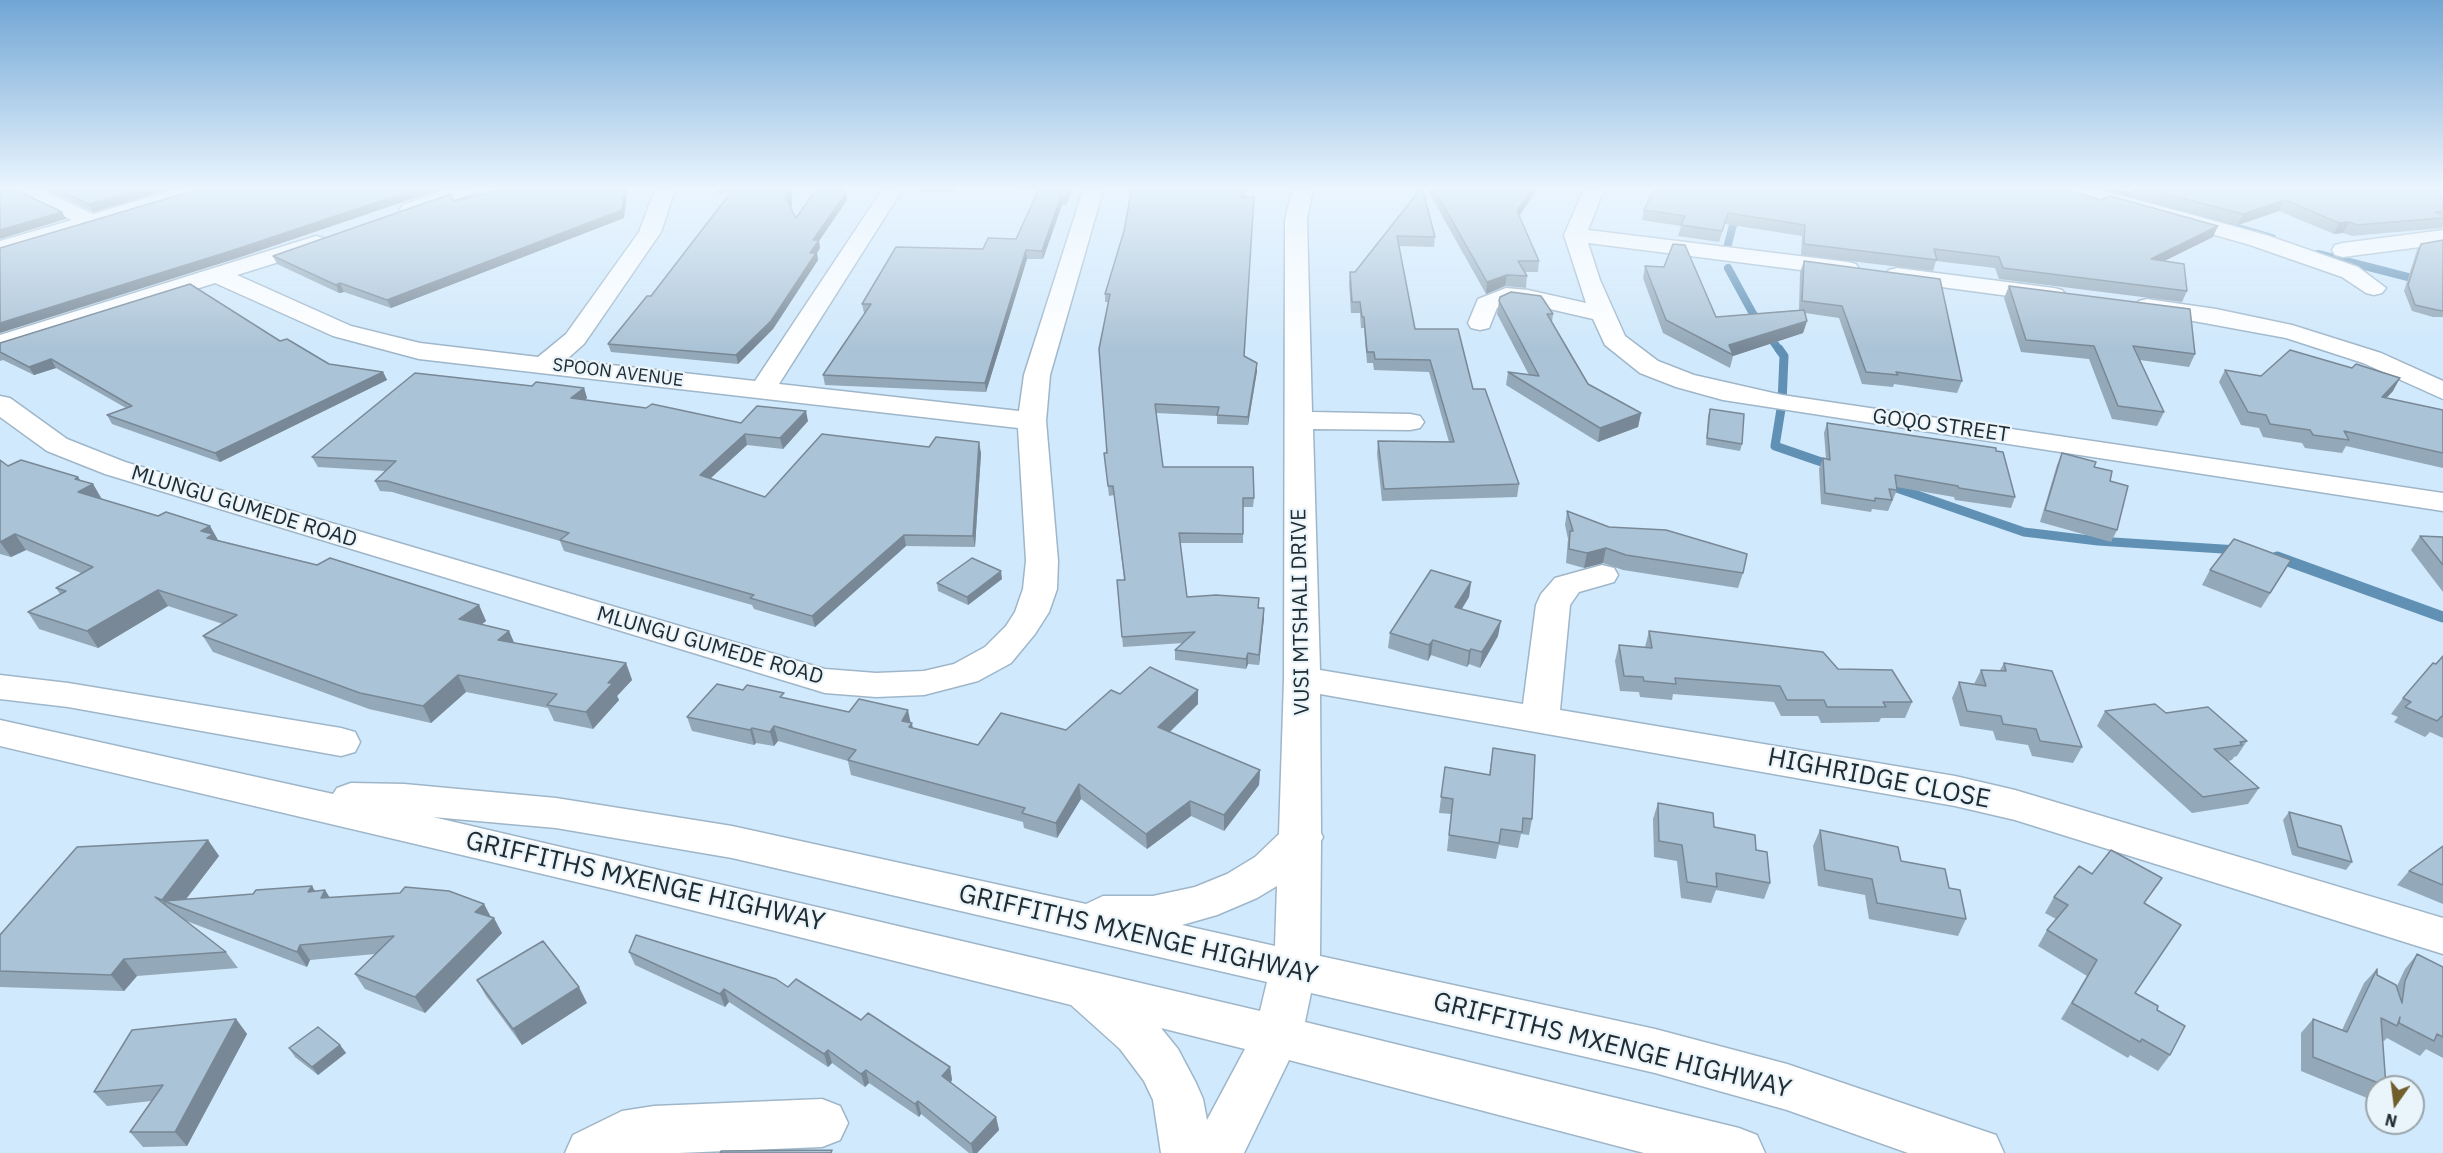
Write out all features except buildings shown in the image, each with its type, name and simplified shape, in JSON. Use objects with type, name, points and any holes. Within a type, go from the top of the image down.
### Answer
[{"type":"street","points":[[0,248],[24,241]]},
{"type":"street","points":[[0,343],[322,241]]},
{"type":"street","points":[[545,364],[575,339],[644,241]]},
{"type":"street","points":[[761,392],[859,241]]},
{"type":"street","name":"MLUNGU GUMEDE ROAD","points":[[0,404],[57,445],[115,468],[779,669],[825,681],[876,685],[924,683],[965,673],[998,655],[1018,634],[1032,612],[1040,589],[1042,561],[1032,421],[1037,375],[1078,241]]},
{"type":"street","name":"VUSI MTSHALI DRIVE","points":[[1216,1153],[1277,1035],[1298,953],[1302,837],[1302,679],[1296,241]]},
{"type":"street","name":"GOQO STREET","points":[[1576,241],[1581,261],[1614,340],[1639,361],[1685,381],[1723,392],[2443,501]]},
{"type":"street","points":[[1621,241],[2071,297]]},
{"type":"street","points":[[2260,241],[2350,272],[2374,288]]},
{"type":"street","points":[[2343,250],[2414,241]]},
{"type":"street","name":"SPOON AVENUE","points":[[218,275],[342,331],[387,344],[466,358],[545,364],[761,392],[1032,421]]},
{"type":"street","points":[[1480,323],[1486,304],[1506,295],[1528,297],[1603,314]]},
{"type":"street","points":[[2130,304],[2216,316],[2292,332],[2372,358],[2443,391]]},
{"type":"street","points":[[1298,420],[1410,422]]},
{"type":"street","points":[[1540,719],[1553,605],[1558,594],[1567,585],[1602,575]]},
{"type":"street","name":"HIGHRIDGE CLOSE","points":[[1302,679],[1955,791],[2015,805],[2443,936]]},
{"type":"street","points":[[0,687],[68,695],[341,742]]},
{"type":"street","name":"GRIFFITHS MXENGE HIGHWAY","points":[[0,733],[284,797],[1080,987],[1739,1153]]},
{"type":"street","name":"GRIFFITHS MXENGE HIGHWAY","points":[[284,797],[404,799],[556,813],[732,842],[1655,1051],[1787,1088],[1978,1153]]},
{"type":"street","points":[[1009,905],[1116,915],[1153,914],[1202,903],[1242,886],[1270,869],[1302,837]]},
{"type":"street","points":[[1080,987],[1137,1034],[1161,1065],[1178,1099],[1187,1153]]},
{"type":"street","points":[[591,1153],[622,1135],[654,1131],[822,1123]]},
{"type":"waterway","points":[[1727,248],[1729,241]]},
{"type":"waterway","points":[[2318,254],[2443,286]]},
{"type":"waterway","points":[[1728,268],[1752,312],[1780,351]]},
{"type":"waterway","points":[[1779,349],[1784,356],[1782,403],[1775,446],[1833,466]]},
{"type":"waterway","points":[[1885,484],[2024,532],[2098,541],[2238,550]]},
{"type":"waterway","points":[[2277,557],[2443,617]]}]
